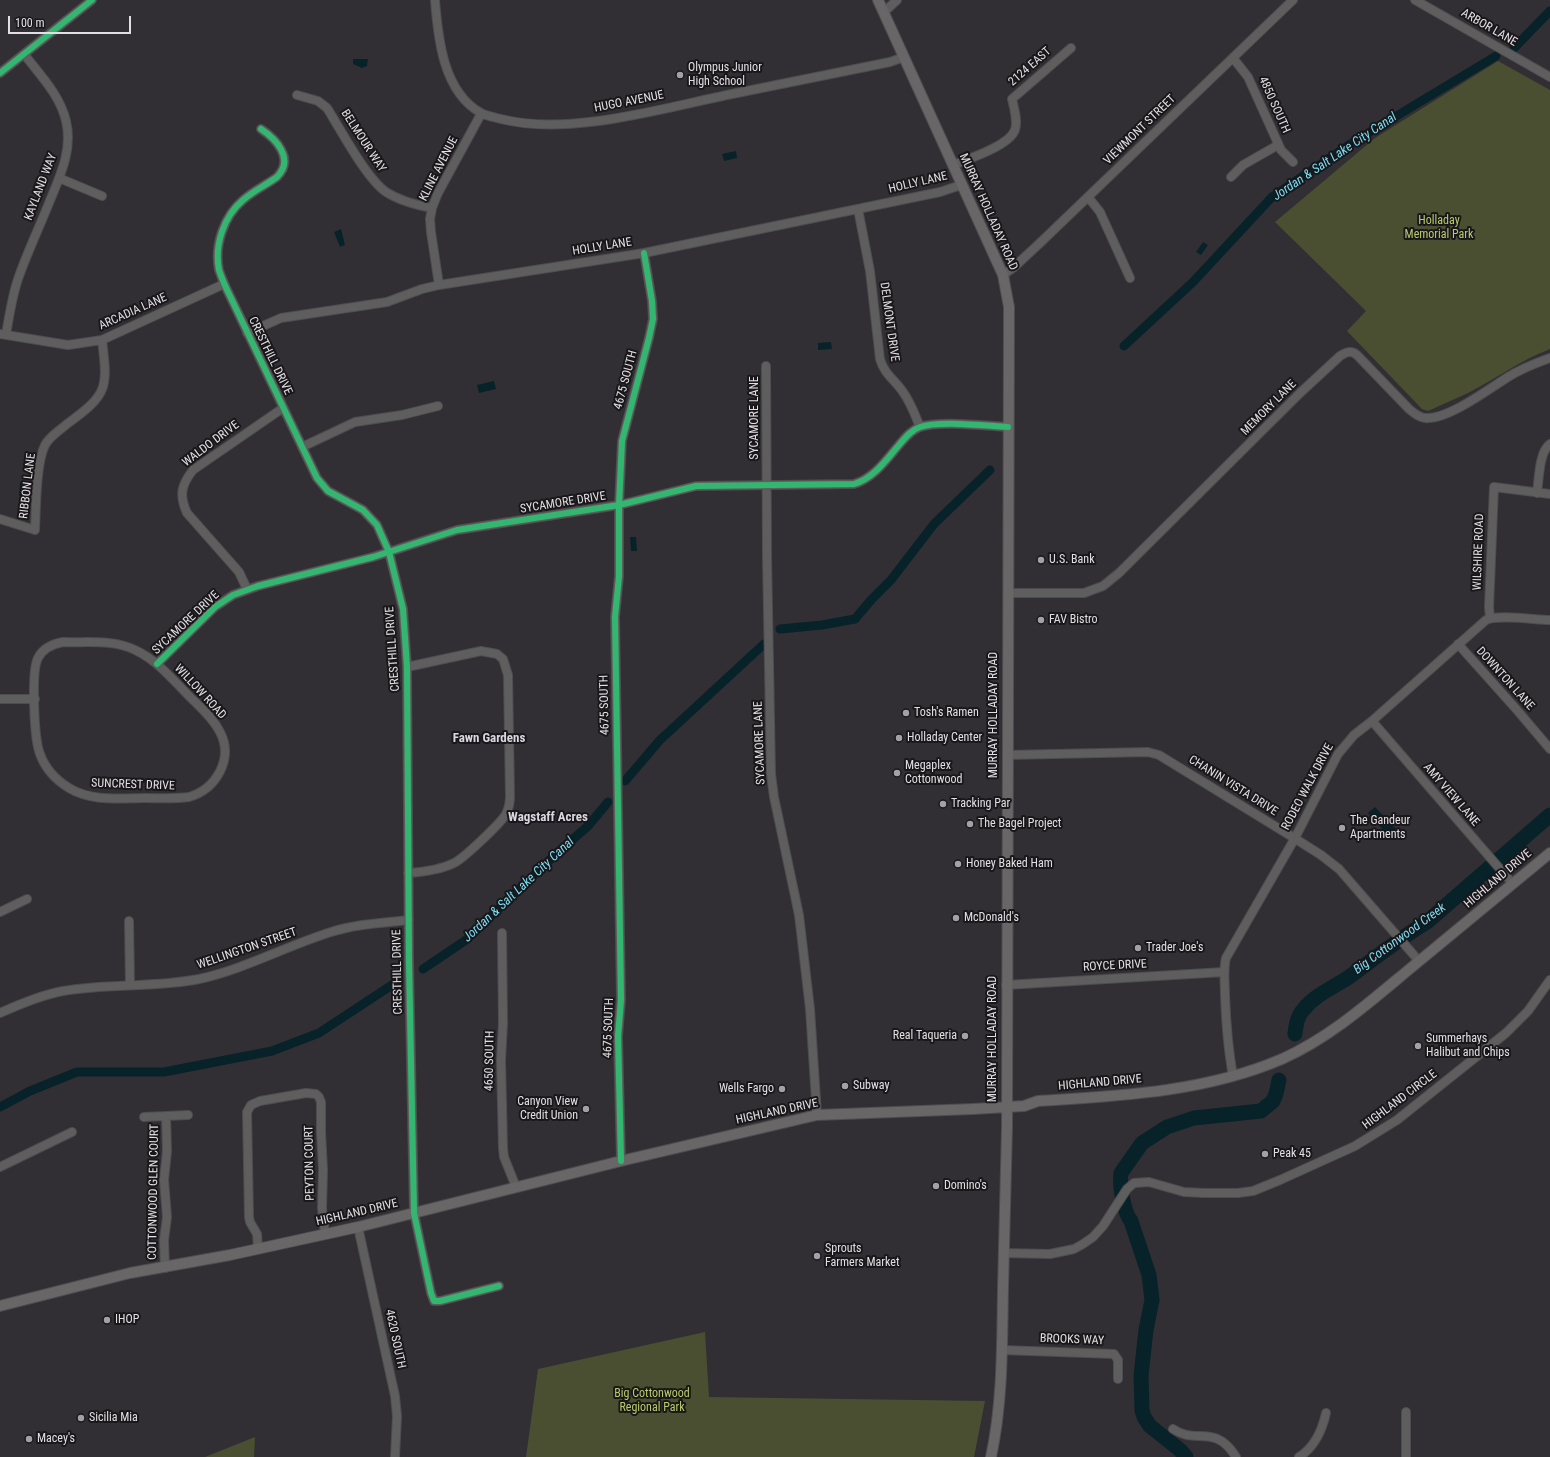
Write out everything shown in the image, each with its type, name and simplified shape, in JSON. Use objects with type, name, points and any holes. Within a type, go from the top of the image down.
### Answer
[{"type":"main road","name":"MURRAY HOLLADAY ROAD","points":[[878,0],[1003,275],[1009,312],[1006,1106],[1004,1253],[1002,1350],[997,1420],[991,1457]]},
{"type":"main road","name":"HIGHLAND DRIVE","points":[[0,1306],[130,1273],[165,1268],[358,1227],[516,1187],[591,1170],[621,1161],[817,1115],[966,1110],[1006,1106],[1024,1106],[1038,1101],[1160,1092],[1233,1076],[1282,1058],[1319,1040],[1348,1020],[1550,853]]},
{"type":"street","points":[[0,73],[92,0]]},
{"type":"street","name":"HUGO AVENUE","points":[[435,0],[437,25],[442,51],[450,76],[458,91],[468,104],[481,114],[513,122],[530,124],[559,124],[588,122],[627,116],[890,62],[904,57]]},
{"type":"street","points":[[884,12],[897,0]]},
{"type":"street","name":"VIEWMONT STREET","points":[[1003,275],[1013,268],[1088,197],[1293,0]]},
{"type":"street","name":"ARBOR LANE","points":[[1415,0],[1550,77]]},
{"type":"street","name":"2124 EAST","points":[[953,165],[996,147],[1009,138],[1014,132],[1016,124],[1012,99],[1071,48]]},
{"type":"street","name":"KAYLAND WAY","points":[[3,335],[18,278],[65,164],[67,152],[68,136],[62,108],[56,96],[24,54]]},
{"type":"street","name":"4850 SOUTH","points":[[1233,58],[1248,76],[1278,145],[1293,162]]},
{"type":"street","name":"BELMOUR WAY","points":[[297,95],[318,101],[327,108],[374,182],[385,192],[410,204],[432,208]]},
{"type":"street","name":"KLINE AVENUE","points":[[439,285],[430,232],[432,208],[438,193],[481,114]]},
{"type":"street","name":"CRESTHILL DRIVE","points":[[261,129],[274,139],[280,147],[283,155],[283,165],[280,174],[240,203],[225,223],[221,235],[218,256],[219,269],[224,284],[247,333],[318,478],[324,487],[333,494],[353,503],[374,521],[390,552],[403,610],[407,667],[408,873],[414,1213],[434,1301],[440,1301],[499,1286]]},
{"type":"street","points":[[1231,177],[1243,165],[1278,145]]},
{"type":"street","points":[[59,178],[102,196]]},
{"type":"street","name":"HOLLY LANE","points":[[247,333],[281,318],[392,301],[422,289],[439,285],[644,253],[940,192],[961,185]]},
{"type":"street","points":[[1088,197],[1100,212],[1130,278]]},
{"type":"street","name":"DELMONT DRIVE","points":[[858,209],[869,266],[881,365],[886,374],[910,402],[920,427]]},
{"type":"street","name":"4675 SOUTH","points":[[621,1161],[618,1036],[621,1000],[615,617],[619,576],[619,505],[622,436],[653,319],[652,301],[644,253]]},
{"type":"street","name":"ARCADIA LANE","points":[[3,335],[68,345],[102,340],[224,284]]},
{"type":"street","name":"RIBBON LANE","points":[[0,519],[35,530],[42,453],[50,438],[87,410],[100,394],[106,374],[102,340]]},
{"type":"street","name":"MEMORY LANE","points":[[1008,593],[1084,593],[1097,589],[1108,583],[1306,388],[1340,356],[1348,352],[1353,352],[1357,355],[1409,409],[1418,416],[1425,418],[1438,416],[1467,403],[1514,374],[1550,358]]},
{"type":"street","name":"SYCAMORE LANE","points":[[766,366],[771,774],[774,797],[800,915],[808,987],[817,1115]]},
{"type":"street","points":[[302,447],[355,422],[402,415],[438,406]]},
{"type":"street","name":"WALDO DRIVE","points":[[247,589],[239,572],[187,513],[182,503],[182,489],[186,479],[193,470],[283,408]]},
{"type":"street","points":[[920,427],[957,425],[1008,427]]},
{"type":"street","name":"SYCAMORE DRIVE","points":[[157,664],[216,607],[233,594],[247,589],[390,552],[457,530],[619,505],[696,486],[849,485],[858,483],[866,479],[874,472],[908,435],[920,427]]},
{"type":"street","points":[[1548,445],[1543,456],[1537,493],[1550,494]]},
{"type":"street","name":"WILSHIRE ROAD","points":[[1490,618],[1489,607],[1494,487],[1537,493]]},
{"type":"street","points":[[1490,618],[1550,620]]},
{"type":"street","name":"RODEO WALK DRIVE","points":[[1233,1076],[1229,1052],[1224,972],[1226,958],[1295,838],[1338,754],[1354,735],[1372,721],[1483,622],[1490,618]]},
{"type":"street","name":"WILLOW ROAD","points":[[35,699],[35,669],[38,658],[45,649],[56,643],[120,644],[135,650],[157,664],[209,716],[218,727],[224,741]]},
{"type":"street","name":"DOWNTON LANE","points":[[1458,644],[1550,749]]},
{"type":"street","points":[[407,667],[481,651],[497,654],[503,659],[508,675],[510,796],[510,804],[505,816],[463,857],[447,866],[426,871],[408,873]]},
{"type":"street","points":[[0,699],[35,699]]},
{"type":"street","name":"SUNCREST DRIVE","points":[[35,699],[37,746],[44,763],[52,774],[62,783],[78,792],[93,797],[176,798],[195,795],[208,787],[219,773],[224,758],[224,741]]},
{"type":"street","name":"AMY VIEW LANE","points":[[1372,721],[1513,884]]},
{"type":"street","name":"CHANIN VISTA DRIVE","points":[[1007,755],[1148,752],[1159,755],[1295,838],[1339,869],[1419,961]]},
{"type":"street","points":[[0,912],[27,899]]},
{"type":"street","points":[[129,920],[130,985]]},
{"type":"street","name":"WELLINGTON STREET","points":[[0,1013],[34,999],[62,991],[89,987],[171,983],[204,978],[245,965],[316,937],[342,929],[369,924],[409,920]]},
{"type":"street","name":"4650 SOUTH","points":[[502,933],[503,1023],[501,1060],[503,1148],[504,1157],[516,1187]]},
{"type":"street","name":"ROYCE DRIVE","points":[[1006,985],[1224,972]]},
{"type":"street","name":"HIGHLAND CIRCLE","points":[[1004,1253],[1050,1254],[1074,1249],[1093,1236],[1103,1226],[1118,1201],[1127,1189],[1134,1183],[1149,1182],[1184,1192],[1222,1193],[1253,1191],[1355,1146],[1397,1120],[1506,1033],[1528,1012],[1550,980]]},
{"type":"street","name":"PEYTON COURT","points":[[258,1248],[257,1234],[250,1222],[249,1212],[248,1123],[249,1108],[254,1103],[260,1101],[306,1093],[316,1094],[321,1102],[323,1170],[322,1208],[325,1234]]},
{"type":"street","name":"COTTONWOOD GLEN COURT","points":[[144,1117],[188,1115]]},
{"type":"street","name":"COTTONWOOD GLEN COURT","points":[[165,1268],[164,1240],[167,1217],[164,1180],[167,1151],[166,1116]]},
{"type":"street","points":[[0,1167],[72,1132]]},
{"type":"street","name":"4620 SOUTH","points":[[358,1227],[395,1396],[397,1416],[395,1457]]},
{"type":"street","name":"BROOKS WAY","points":[[1002,1350],[1114,1354],[1118,1360],[1118,1379]]},
{"type":"street","points":[[1406,1412],[1406,1457]]},
{"type":"street","points":[[1299,1457],[1307,1451],[1318,1438],[1326,1413]]},
{"type":"street","points":[[1173,1429],[1182,1434],[1210,1436],[1228,1446],[1236,1457]]},
{"type":"green space","name":"Holladay Memorial Park","points":[[1498,61],[1550,90],[1550,349],[1518,364],[1468,393],[1428,411],[1422,409],[1347,331],[1366,311],[1275,222],[1375,138]]},
{"type":"green space","name":"Big Cottonwood Regional Park","points":[[705,1332],[709,1397],[985,1401],[974,1457],[526,1457],[538,1369]]},
{"type":"green space","points":[[255,1437],[254,1457],[205,1457]]},
{"type":"water","points":[[353,59],[368,59],[367,66],[362,68],[353,64]]},
{"type":"water","points":[[736,151],[737,158],[724,161],[722,154]]},
{"type":"water","points":[[341,229],[345,245],[340,247],[334,232]]},
{"type":"water","points":[[1203,242],[1208,245],[1201,255],[1196,252]]},
{"type":"water","points":[[831,342],[832,349],[818,350],[818,343]]},
{"type":"water","points":[[494,381],[496,389],[479,393],[477,385]]},
{"type":"water","points":[[20,482],[27,483],[26,496],[19,496]]},
{"type":"water","points":[[630,537],[636,537],[637,551],[631,551]]},
{"type":"water","points":[[1375,807],[1397,830],[1389,837],[1368,813]]},
{"type":"waterway","name":"Jordan & Salt Lake City Canal","points":[[1514,48],[1550,11]]},
{"type":"waterway","name":"Jordan & Salt Lake City Canal","points":[[1124,346],[1193,282],[1272,197],[1355,141],[1496,56]]},
{"type":"waterway","name":"Jordan & Salt Lake City Canal","points":[[780,629],[822,625],[855,619],[891,580],[934,524],[990,470]]},
{"type":"waterway","name":"Jordan & Salt Lake City Canal","points":[[625,781],[660,740],[764,644]]},
{"type":"waterway","name":"Jordan & Salt Lake City Canal","points":[[423,969],[466,940],[557,853],[588,826],[608,802]]},
{"type":"waterway","name":"Big Cottonwood Creek","points":[[1295,1034],[1298,1018],[1308,1004],[1349,977],[1397,941],[1427,922],[1550,815]]},
{"type":"waterway","name":"Jordan & Salt Lake City Canal","points":[[0,1107],[30,1091],[77,1072],[164,1072],[272,1051],[319,1033],[395,983]]},
{"type":"waterway","name":"Big Cottonwood Creek","points":[[1186,1457],[1180,1450],[1150,1426],[1144,1417],[1142,1410],[1141,1375],[1146,1330],[1152,1300],[1149,1275],[1131,1221],[1124,1205],[1121,1173],[1142,1143],[1167,1127],[1194,1118],[1261,1111],[1273,1101],[1279,1080]]},
{"type":"cycle path","points":[[0,73],[92,0]]},
{"type":"cycle path","points":[[261,129],[272,138],[281,150],[284,157],[282,170],[277,177],[247,197],[231,214],[219,241],[219,270],[227,290],[317,478],[328,491],[363,510],[377,525],[389,552],[403,609],[407,667],[409,962],[414,1213],[434,1301],[440,1301],[499,1286]]},
{"type":"cycle path","points":[[621,1161],[618,1036],[621,1000],[615,617],[619,576],[619,505],[622,441],[653,319],[652,301],[644,253]]},
{"type":"cycle path","points":[[157,664],[215,607],[233,595],[258,586],[373,557],[457,530],[619,505],[696,486],[854,484],[874,473],[908,434],[920,427],[939,424],[1008,427]]},
{"type":"place","name":"Olympus Junior High School","points":[[680,75]]},
{"type":"place","name":"U.S. Bank","points":[[1041,560]]},
{"type":"place","name":"FAV Bistro","points":[[1041,620]]},
{"type":"place","name":"Tosh's Ramen","points":[[906,713]]},
{"type":"place","name":"Holladay Center","points":[[899,738]]},
{"type":"place","name":"Megaplex Cottonwood","points":[[897,773]]},
{"type":"place","name":"Tracking Par","points":[[943,804]]},
{"type":"place","name":"The Bagel Project","points":[[970,824]]},
{"type":"place","name":"The Gandeur Apartments","points":[[1342,828]]},
{"type":"place","name":"Honey Baked Ham","points":[[958,864]]},
{"type":"place","name":"McDonald's","points":[[956,918]]},
{"type":"place","name":"Trader Joe's","points":[[1138,948]]},
{"type":"place","name":"Real Taqueria","points":[[965,1036]]},
{"type":"place","name":"Summerhays Halibut and Chips","points":[[1418,1046]]},
{"type":"place","name":"Subway","points":[[845,1086]]},
{"type":"place","name":"Wells Fargo","points":[[782,1089]]},
{"type":"place","name":"Canyon View Credit Union","points":[[586,1109]]},
{"type":"place","name":"Peak 45","points":[[1265,1154]]},
{"type":"place","name":"Domino's","points":[[936,1186]]},
{"type":"place","name":"Sprouts Farmers Market","points":[[817,1256]]},
{"type":"place","name":"IHOP","points":[[107,1320]]},
{"type":"place","name":"Sicilia Mia","points":[[81,1418]]},
{"type":"place","name":"Macey's","points":[[29,1439]]},
{"type":"district","name":"Fawn Gardens","points":[[489,739]]},
{"type":"district","name":"Wagstaff Acres","points":[[548,818]]}]
